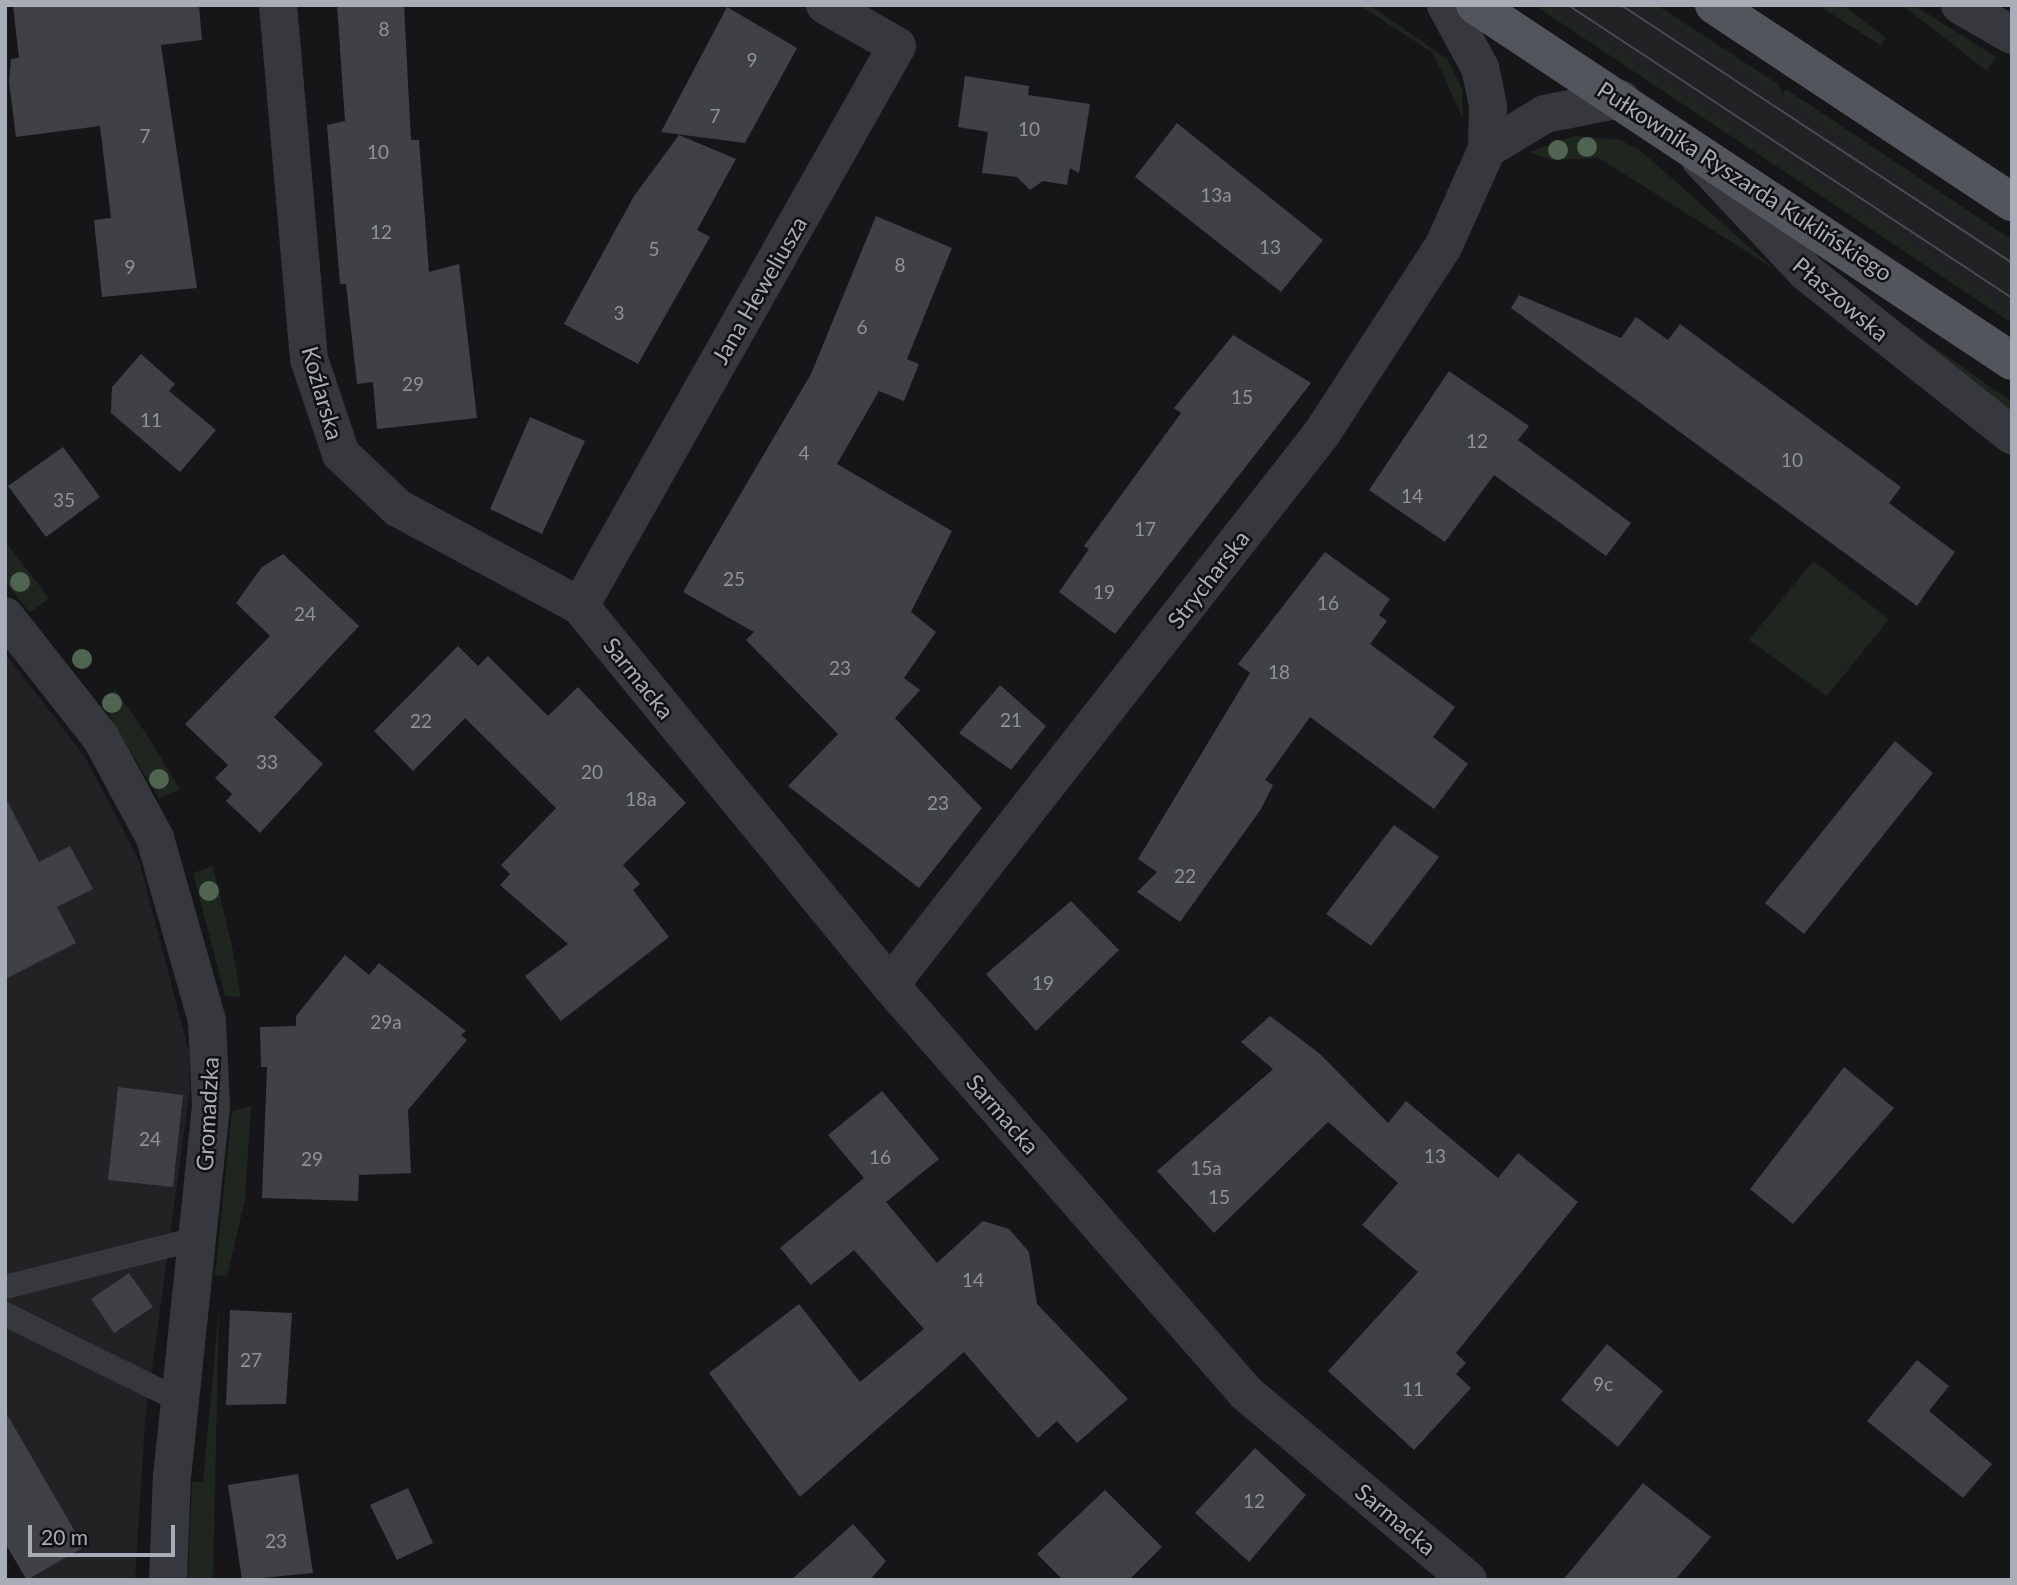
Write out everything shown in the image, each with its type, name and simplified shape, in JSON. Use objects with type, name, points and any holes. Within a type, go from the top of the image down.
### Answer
[{"type":"main road","name":"Pułkownika Ryszarda Kuklińskiego","points":[[1475,5],[1621,99],[2012,361]]},
{"type":"main road","points":[[1714,5],[2012,202]]},
{"type":"street","name":"Koźlarska","points":[[278,5],[309,359],[341,454],[397,508],[580,606]]},
{"type":"street","name":"Jana Heweliusza","points":[[580,606],[897,46],[825,5]]},
{"type":"street","points":[[1446,5],[1480,68],[1487,149],[1545,114],[1621,99]]},
{"type":"street","points":[[1960,5],[2012,35]]},
{"type":"street","name":"Płaszowska","points":[[1688,144],[1743,211],[1806,272],[2012,435]]},
{"type":"street","name":"Strycharska","points":[[890,985],[1322,433],[1426,275],[1487,149]]},
{"type":"street","name":"Sarmacka","points":[[580,606],[890,985],[1246,1393],[1468,1580]]},
{"type":"street","name":"Gromadzka","points":[[5,617],[101,738],[165,859],[211,1050],[197,1239],[180,1400],[168,1580]]},
{"type":"lane","points":[[5,1287],[197,1239]]},
{"type":"lane","points":[[5,1314],[180,1400]]},
{"type":"shaded area","points":[[1359,5],[1370,5],[1448,60],[1462,89],[1463,119],[1433,53]]},
{"type":"shaded area","points":[[1534,5],[1547,5],[1878,221],[2012,314],[2012,323]]},
{"type":"shaded area","points":[[1547,5],[1643,5],[1943,201],[2012,248],[2012,314]]},
{"type":"shaded area","points":[[1643,5],[1657,5],[1779,85],[1783,94],[1786,89],[2012,240],[2012,248]]},
{"type":"shaded area","points":[[1818,5],[1843,5],[1886,38],[1880,45]]},
{"type":"shaded area","points":[[1902,5],[1914,5],[1996,57],[1987,71]]},
{"type":"shaded area","points":[[1574,136],[1620,140],[1641,151],[1774,269],[1599,158],[1552,160],[1529,152]]},
{"type":"shaded area","points":[[1883,311],[2012,402],[2012,412]]},
{"type":"shaded area","points":[[5,541],[49,598],[30,613],[5,582]]},
{"type":"shaded area","points":[[1813,561],[1889,619],[1827,696],[1749,640]]},
{"type":"shaded area","points":[[5,653],[85,757],[139,860],[189,1052],[190,1088],[145,1421],[135,1580],[27,1580],[5,1543]]},
{"type":"shaded area","points":[[115,690],[180,789],[159,799],[101,701]]},
{"type":"shaded area","points":[[213,866],[241,997],[225,996],[193,873]]},
{"type":"shaded area","points":[[251,1106],[245,1200],[227,1276],[215,1275],[232,1111]]},
{"type":"shaded area","points":[[219,1308],[213,1580],[188,1580],[192,1482],[203,1482]]},
{"type":"building","points":[[13,5],[199,5],[202,40],[161,45],[197,288],[102,297],[94,220],[111,218],[100,126],[16,137],[9,82],[11,59],[19,58]]},
{"type":"building","points":[[337,5],[404,5],[411,140],[419,140],[429,272],[459,264],[477,418],[377,429],[373,382],[357,384],[346,284],[340,284],[327,125],[345,121]]},
{"type":"building","points":[[727,7],[797,48],[745,143],[661,132]]},
{"type":"building","points":[[965,76],[1029,86],[1028,95],[1090,104],[1079,173],[1070,168],[1067,185],[1043,181],[1030,190],[1017,177],[982,173],[988,132],[958,127]]},
{"type":"building","points":[[1177,123],[1323,240],[1281,292],[1135,177]]},
{"type":"building","points":[[679,135],[736,159],[697,230],[710,237],[638,364],[564,324],[634,196]]},
{"type":"building","points":[[876,216],[952,248],[907,359],[919,364],[904,401],[879,391],[837,464],[952,531],[911,612],[936,632],[904,678],[920,690],[895,718],[982,808],[919,888],[788,786],[838,734],[746,640],[754,632],[683,592],[811,374]]},
{"type":"building","points":[[1519,295],[1621,338],[1636,317],[1668,340],[1680,324],[1901,487],[1889,503],[1955,552],[1917,606],[1511,308]]},
{"type":"building","points":[[1233,335],[1311,383],[1115,634],[1059,592],[1089,549],[1084,546],[1181,413],[1174,408]]},
{"type":"building","points":[[141,354],[175,384],[169,391],[216,430],[180,472],[111,413],[112,387]]},
{"type":"building","points":[[1449,371],[1529,426],[1518,440],[1631,523],[1606,556],[1494,475],[1445,542],[1369,490]]},
{"type":"building","points":[[530,417],[585,441],[542,534],[490,509]]},
{"type":"building","points":[[63,447],[100,497],[46,537],[8,486]]},
{"type":"building","points":[[1325,552],[1390,599],[1379,615],[1387,621],[1370,644],[1455,707],[1433,737],[1468,764],[1434,809],[1310,717],[1265,780],[1273,785],[1261,809],[1180,922],[1137,892],[1157,872],[1138,859],[1250,673],[1238,664]]},
{"type":"building","points":[[283,554],[359,626],[274,717],[323,764],[260,833],[226,801],[232,794],[215,778],[228,765],[185,724],[270,636],[236,603],[262,567]]},
{"type":"building","points":[[458,646],[478,666],[488,656],[548,716],[578,687],[686,803],[623,865],[640,884],[633,890],[669,937],[561,1021],[525,976],[568,944],[500,885],[510,874],[501,865],[556,808],[465,718],[413,771],[374,731]]},
{"type":"building","points":[[1000,685],[1046,726],[1011,770],[959,733]]},
{"type":"building","points":[[1895,741],[1933,773],[1804,934],[1765,903]]},
{"type":"building","points":[[5,797],[39,862],[70,846],[93,889],[57,907],[76,943],[5,979]]},
{"type":"building","points":[[1394,825],[1439,857],[1371,946],[1326,914]]},
{"type":"building","points":[[1071,901],[1119,950],[1036,1031],[986,974]]},
{"type":"building","points":[[345,955],[369,975],[379,963],[466,1031],[461,1035],[467,1040],[408,1110],[411,1173],[359,1175],[358,1201],[262,1198],[267,1067],[261,1067],[260,1027],[296,1026],[296,1016]]},
{"type":"building","points":[[1270,1016],[1320,1054],[1388,1123],[1406,1101],[1498,1178],[1518,1153],[1578,1202],[1456,1353],[1466,1363],[1456,1374],[1471,1388],[1414,1450],[1328,1371],[1418,1272],[1362,1225],[1398,1183],[1328,1122],[1214,1233],[1157,1171],[1273,1069],[1241,1042]]},
{"type":"building","points":[[1844,1067],[1894,1108],[1793,1224],[1750,1189]]},
{"type":"building","points":[[118,1087],[183,1095],[173,1187],[108,1180]]},
{"type":"building","points":[[882,1091],[939,1159],[886,1202],[937,1263],[983,1221],[1009,1229],[1029,1252],[1037,1304],[1128,1399],[1077,1443],[1057,1421],[1038,1438],[964,1352],[800,1497],[709,1373],[799,1304],[860,1382],[924,1329],[854,1250],[811,1285],[780,1248],[864,1178],[828,1135]]},
{"type":"building","points":[[129,1273],[153,1307],[114,1333],[91,1299]]},
{"type":"building","points":[[230,1310],[292,1313],[286,1404],[226,1405]]},
{"type":"building","points":[[1607,1344],[1663,1391],[1618,1447],[1561,1400]]},
{"type":"building","points":[[1917,1360],[1949,1386],[1929,1411],[1992,1464],[1963,1498],[1867,1421]]},
{"type":"building","points":[[5,1411],[84,1547],[27,1580],[5,1543]]},
{"type":"building","points":[[1255,1448],[1306,1495],[1249,1562],[1195,1513]]},
{"type":"building","points":[[298,1474],[313,1573],[242,1580],[228,1485]]},
{"type":"building","points":[[1643,1483],[1711,1537],[1675,1580],[1563,1580]]},
{"type":"building","points":[[408,1488],[433,1543],[397,1560],[370,1505]]},
{"type":"building","points":[[1105,1490],[1162,1547],[1129,1580],[1063,1580],[1037,1554]]},
{"type":"building","points":[[853,1524],[886,1561],[870,1580],[791,1580]]},
{"type":"tram line","points":[[1568,5],[2012,298]]},
{"type":"tram line","points":[[1621,5],[2012,263]]}]
